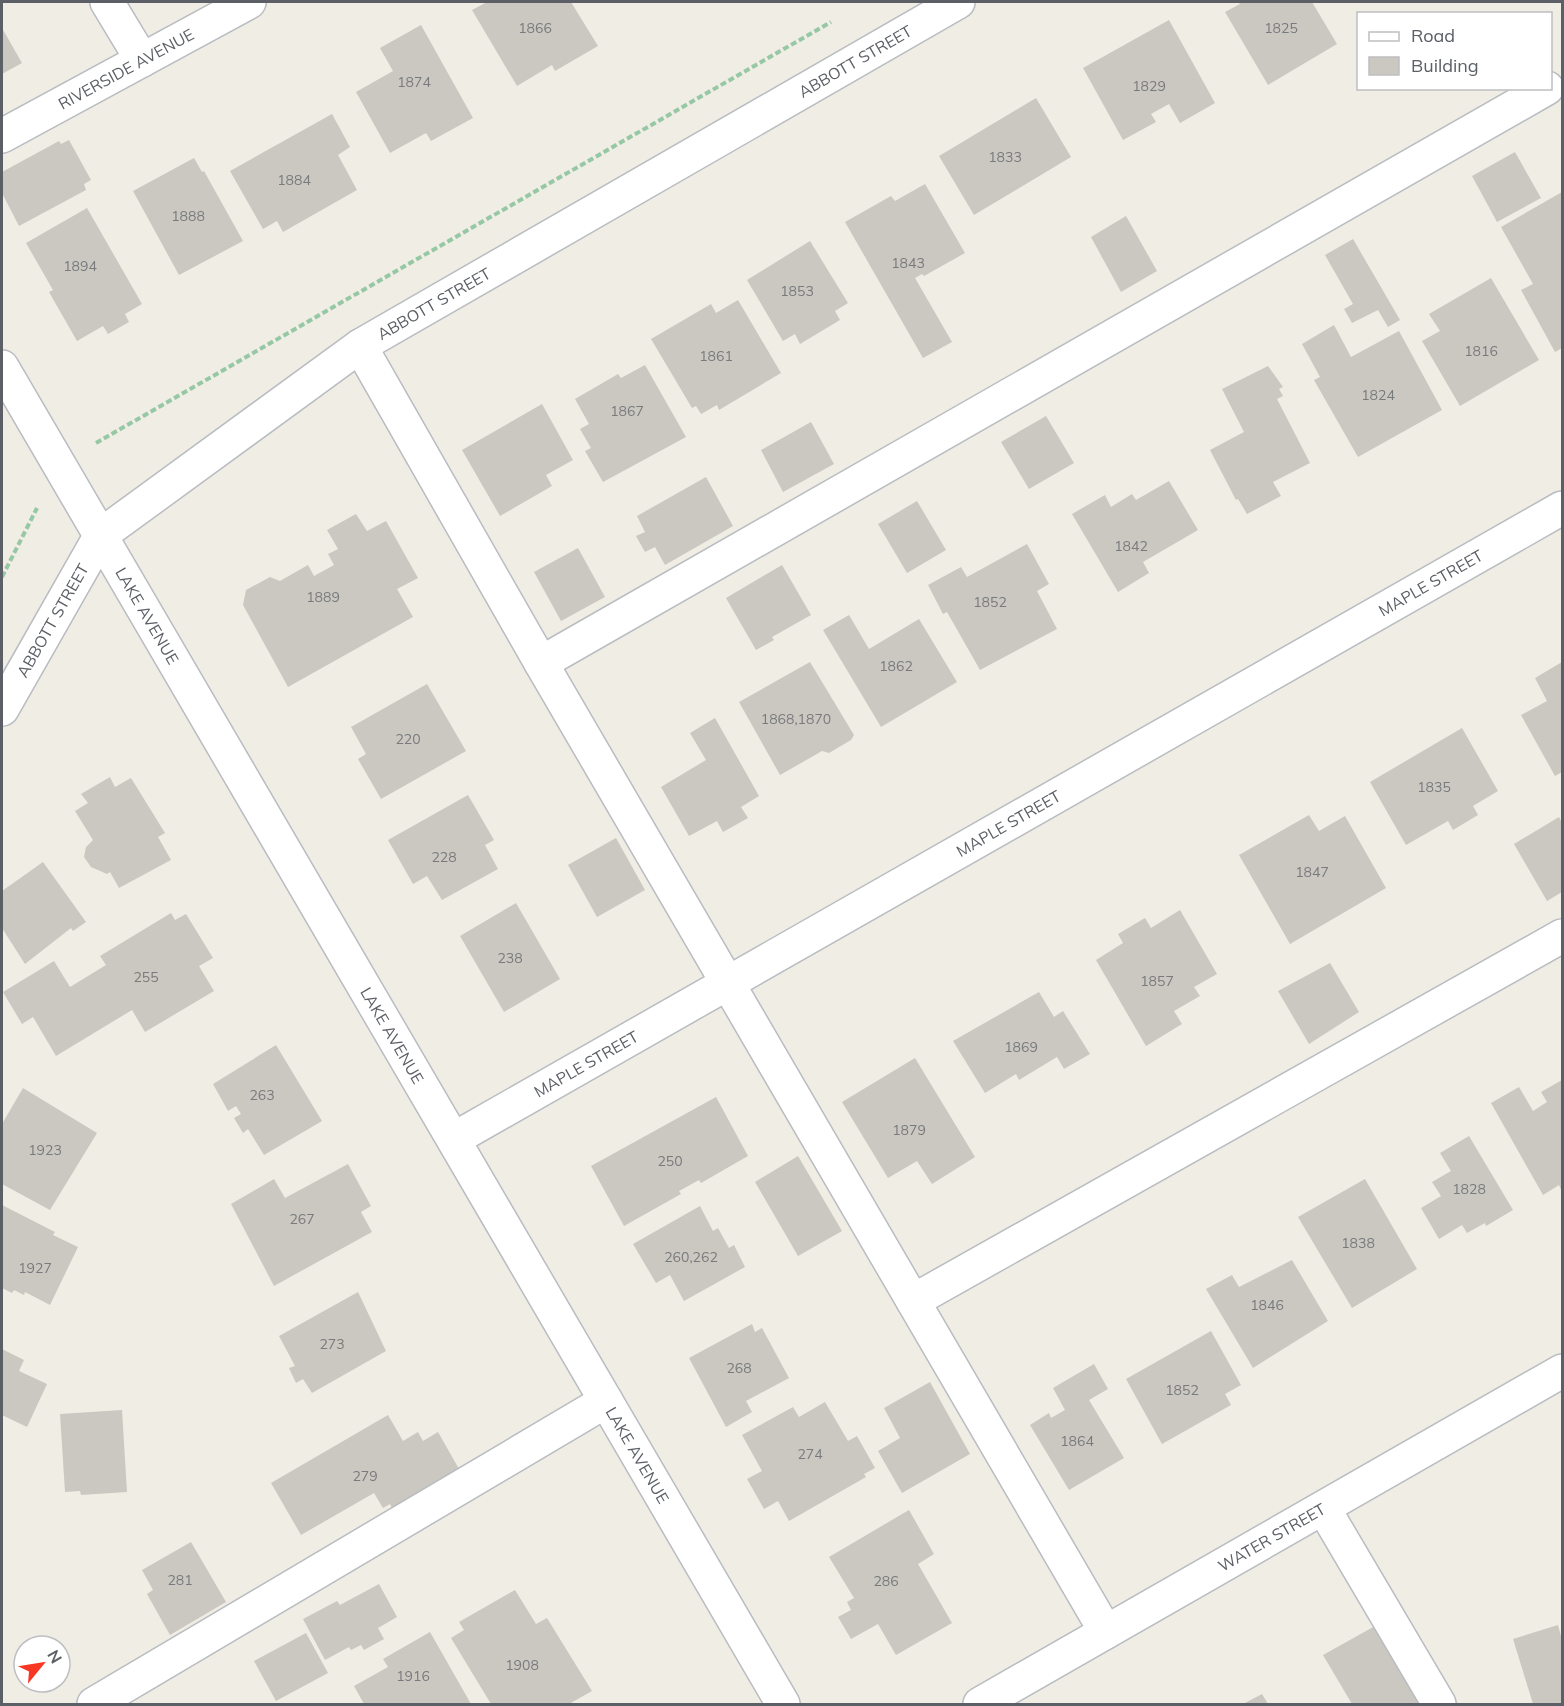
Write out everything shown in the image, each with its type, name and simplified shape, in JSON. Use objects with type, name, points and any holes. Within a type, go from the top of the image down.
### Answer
[{"type":"street","points":[[107,2],[142,60]]},
{"type":"street","name":"RIVERSIDE AVENUE","points":[[2,136],[249,2]]},
{"type":"street","name":"ABBOTT STREET","points":[[2,709],[101,535],[360,346],[958,2]]},
{"type":"street","points":[[541,663],[1545,90]]},
{"type":"street","points":[[360,346],[541,663],[1106,1632]]},
{"type":"street","name":"LAKE AVENUE","points":[[2,367],[783,1704]]},
{"type":"street","name":"MAPLE STREET","points":[[454,1140],[727,982],[1563,508]]},
{"type":"street","points":[[913,1301],[1563,936]]},
{"type":"street","name":"WATER STREET","points":[[980,1704],[1563,1371]]},
{"type":"street","points":[[94,1704],[606,1401]]},
{"type":"street","points":[[1324,1509],[1439,1704]]},
{"type":"building","points":[[487,2],[571,2],[598,46],[555,71],[552,65],[517,86],[472,10]]},
{"type":"building","points":[[1238,2],[1312,2],[1337,44],[1268,85],[1225,12],[1240,4]]},
{"type":"building","points":[[1169,20],[1215,103],[1180,123],[1169,104],[1151,114],[1156,122],[1123,140],[1083,68]]},
{"type":"building","points":[[421,25],[473,118],[431,141],[426,133],[390,153],[356,92],[393,71],[380,48]]},
{"type":"building","points":[[2,28],[22,63],[2,74]]},
{"type":"building","points":[[1036,98],[1071,157],[974,215],[939,156]]},
{"type":"building","points":[[332,114],[350,147],[338,155],[357,190],[283,232],[277,221],[263,229],[230,171]]},
{"type":"building","points":[[69,140],[91,180],[84,184],[86,190],[19,226],[2,193],[2,172],[59,141],[61,144]]},
{"type":"building","points":[[1515,152],[1541,198],[1497,222],[1472,176]]},
{"type":"building","points":[[194,158],[202,172],[204,171],[243,241],[179,275],[133,191]]},
{"type":"building","points":[[925,184],[965,253],[924,276],[922,274],[915,278],[952,342],[923,358],[845,222],[891,196],[895,201]]},
{"type":"building","points":[[1562,192],[1562,348],[1555,352],[1521,290],[1533,284],[1501,227]]},
{"type":"building","points":[[87,208],[142,304],[125,314],[129,322],[108,334],[103,326],[77,341],[49,292],[53,290],[26,243]]},
{"type":"building","points":[[1126,216],[1157,271],[1121,292],[1091,237]]},
{"type":"building","points":[[1353,239],[1400,320],[1388,327],[1378,310],[1352,323],[1344,309],[1353,304],[1325,255]]},
{"type":"building","points":[[810,241],[848,303],[835,311],[840,320],[800,344],[795,334],[783,341],[747,280]]},
{"type":"building","points":[[1491,278],[1539,360],[1460,406],[1422,341],[1440,331],[1429,314]]},
{"type":"building","points":[[738,300],[781,373],[719,410],[717,405],[701,414],[696,406],[692,408],[651,339],[711,304],[716,313]]},
{"type":"building","points":[[1334,325],[1351,357],[1399,331],[1442,410],[1358,457],[1314,380],[1320,377],[1302,344]]},
{"type":"building","points":[[645,365],[686,437],[603,482],[585,451],[591,448],[580,429],[589,424],[575,399],[618,374],[621,378]]},
{"type":"building","points":[[1268,366],[1283,387],[1279,389],[1283,396],[1277,399],[1310,463],[1273,482],[1281,496],[1247,514],[1238,499],[1236,500],[1210,450],[1244,432],[1222,389]]},
{"type":"building","points":[[542,404],[573,460],[546,475],[552,486],[500,516],[462,450]]},
{"type":"building","points":[[1046,416],[1074,463],[1029,489],[1001,442]]},
{"type":"building","points":[[811,422],[834,464],[783,492],[761,450]]},
{"type":"building","points":[[706,477],[733,526],[665,565],[655,547],[645,552],[636,536],[645,532],[637,516]]},
{"type":"building","points":[[1169,481],[1198,530],[1143,562],[1149,573],[1118,592],[1072,514],[1105,495],[1111,507],[1132,494],[1136,500]]},
{"type":"building","points":[[917,501],[946,550],[907,573],[878,524]]},
{"type":"building","points":[[356,514],[367,531],[386,521],[418,578],[397,589],[413,617],[288,687],[243,605],[246,590],[270,577],[280,581],[308,565],[314,576],[334,565],[328,554],[338,549],[327,530]]},
{"type":"building","points":[[1027,544],[1049,584],[1037,591],[1057,629],[980,670],[947,612],[943,614],[928,585],[961,567],[967,577]]},
{"type":"building","points":[[578,548],[605,597],[561,621],[534,572]]},
{"type":"building","points":[[782,565],[811,615],[772,637],[774,640],[756,650],[726,598]]},
{"type":"building","points":[[849,615],[869,649],[919,619],[957,682],[881,727],[823,630]]},
{"type":"building","points":[[810,662],[854,735],[851,740],[829,753],[822,751],[780,775],[739,702]]},
{"type":"building","points":[[1562,662],[1562,772],[1555,776],[1521,715],[1547,701],[1535,678]]},
{"type":"building","points":[[427,684],[466,751],[381,799],[358,759],[366,754],[351,727]]},
{"type":"building","points":[[715,718],[759,796],[741,807],[748,818],[723,832],[717,821],[689,836],[661,787],[706,760],[690,733]]},
{"type":"building","points":[[1462,728],[1498,791],[1473,806],[1478,815],[1453,830],[1448,821],[1406,845],[1370,782]]},
{"type":"building","points":[[110,777],[115,787],[131,778],[165,833],[158,837],[171,860],[119,888],[110,872],[107,874],[91,867],[84,857],[86,847],[93,840],[75,811],[88,803],[81,794]]},
{"type":"building","points":[[468,795],[494,840],[485,845],[498,869],[442,900],[427,876],[413,884],[388,840]]},
{"type":"building","points":[[1309,815],[1319,831],[1345,816],[1386,888],[1290,944],[1239,855]]},
{"type":"building","points":[[1559,817],[1562,823],[1562,892],[1547,901],[1514,844]]},
{"type":"building","points":[[616,838],[645,890],[597,917],[568,865]]},
{"type":"building","points":[[43,862],[86,922],[73,931],[71,928],[25,964],[2,928],[2,891]]},
{"type":"building","points":[[516,903],[560,979],[504,1012],[460,936]]},
{"type":"building","points":[[1180,910],[1217,974],[1194,987],[1200,996],[1174,1011],[1182,1024],[1146,1046],[1096,960],[1123,943],[1118,934],[1145,918],[1151,928]]},
{"type":"building","points":[[171,913],[175,920],[186,914],[213,958],[199,966],[214,991],[145,1032],[132,1010],[56,1056],[33,1017],[22,1024],[3,992],[54,961],[70,987],[106,965],[100,956]]},
{"type":"building","points":[[1330,963],[1359,1012],[1309,1044],[1278,991]]},
{"type":"building","points":[[1039,992],[1054,1017],[1063,1011],[1090,1054],[1064,1069],[1057,1057],[1019,1080],[1016,1074],[985,1093],[953,1041]]},
{"type":"building","points":[[276,1045],[322,1121],[264,1155],[248,1129],[243,1133],[234,1118],[241,1114],[236,1106],[228,1111],[213,1084]]},
{"type":"building","points":[[915,1058],[975,1157],[932,1184],[917,1161],[888,1178],[842,1102]]},
{"type":"building","points":[[1562,1080],[1562,1192],[1559,1185],[1543,1195],[1491,1103],[1519,1087],[1533,1111],[1547,1102],[1541,1092]]},
{"type":"building","points":[[23,1088],[97,1133],[50,1210],[2,1184],[2,1124]]},
{"type":"building","points":[[716,1097],[748,1156],[701,1183],[699,1180],[679,1191],[681,1194],[624,1226],[591,1166]]},
{"type":"building","points":[[1469,1136],[1513,1210],[1486,1226],[1485,1223],[1467,1233],[1462,1225],[1439,1239],[1421,1208],[1441,1196],[1432,1182],[1451,1171],[1440,1153]]},
{"type":"building","points":[[798,1156],[842,1231],[798,1256],[755,1182]]},
{"type":"building","points":[[348,1164],[371,1206],[361,1212],[372,1232],[274,1286],[231,1204],[274,1179],[285,1198]]},
{"type":"building","points":[[1365,1179],[1417,1269],[1352,1308],[1298,1217]]},
{"type":"building","points":[[2,1205],[55,1232],[53,1235],[78,1247],[50,1305],[25,1292],[24,1295],[14,1290],[12,1293],[2,1288]]},
{"type":"building","points":[[700,1206],[713,1231],[718,1228],[729,1248],[734,1245],[745,1267],[684,1301],[670,1275],[656,1283],[633,1244]]},
{"type":"building","points":[[1292,1260],[1328,1321],[1253,1368],[1206,1289],[1232,1275],[1239,1287]]},
{"type":"building","points":[[358,1292],[386,1351],[312,1393],[303,1379],[296,1383],[289,1368],[295,1366],[279,1336]]},
{"type":"building","points":[[752,1324],[755,1332],[762,1328],[789,1378],[746,1401],[752,1412],[726,1427],[689,1358]]},
{"type":"building","points":[[1211,1331],[1241,1385],[1225,1394],[1231,1405],[1162,1444],[1126,1379]]},
{"type":"building","points":[[2,1349],[24,1360],[19,1371],[47,1384],[27,1427],[2,1415]]},
{"type":"building","points":[[1094,1364],[1108,1389],[1089,1400],[1124,1458],[1069,1490],[1030,1425],[1049,1413],[1051,1418],[1065,1410],[1053,1388]]},
{"type":"building","points":[[930,1382],[970,1454],[902,1493],[878,1451],[900,1438],[884,1408]]},
{"type":"building","points":[[825,1402],[848,1441],[857,1436],[875,1468],[864,1474],[866,1477],[789,1521],[778,1501],[764,1509],[747,1479],[762,1471],[742,1435],[793,1407],[799,1417]]},
{"type":"building","points":[[122,1410],[127,1492],[81,1495],[80,1491],[65,1492],[60,1414]]},
{"type":"building","points":[[388,1415],[403,1441],[418,1432],[423,1441],[438,1432],[459,1469],[392,1508],[390,1504],[383,1508],[374,1493],[301,1535],[271,1483]]},
{"type":"building","points":[[909,1510],[934,1554],[918,1564],[952,1623],[896,1655],[878,1624],[851,1639],[838,1617],[851,1610],[847,1602],[854,1598],[829,1557]]},
{"type":"building","points":[[191,1542],[226,1602],[170,1635],[147,1594],[153,1590],[142,1570]]},
{"type":"building","points":[[379,1584],[397,1617],[378,1628],[384,1639],[364,1650],[361,1645],[351,1650],[349,1647],[325,1660],[303,1619],[337,1601],[340,1605]]},
{"type":"building","points":[[515,1590],[536,1624],[547,1618],[592,1691],[569,1704],[491,1704],[451,1638],[464,1630],[459,1622]]},
{"type":"building","points":[[1558,1625],[1562,1640],[1562,1704],[1533,1704],[1513,1639]]},
{"type":"building","points":[[1375,1626],[1421,1704],[1352,1704],[1323,1655]]},
{"type":"building","points":[[430,1632],[471,1704],[364,1704],[354,1686],[388,1667],[383,1659]]},
{"type":"building","points":[[306,1633],[328,1673],[276,1701],[254,1661]]},
{"type":"building","points":[[1262,1694],[1268,1704],[1243,1704]]}]
